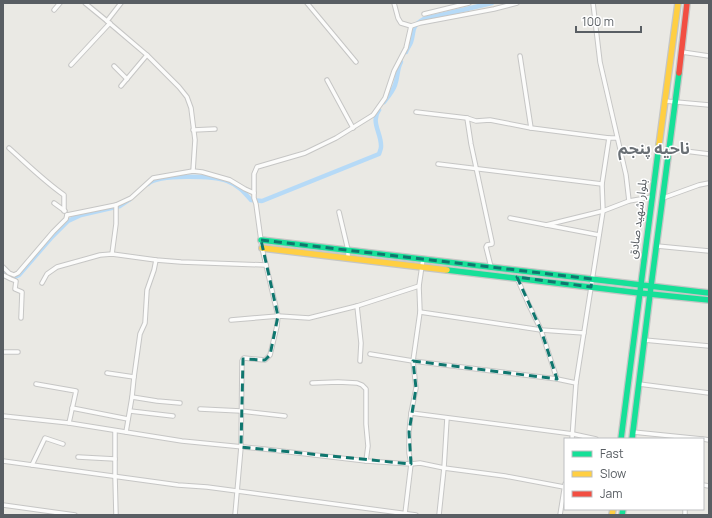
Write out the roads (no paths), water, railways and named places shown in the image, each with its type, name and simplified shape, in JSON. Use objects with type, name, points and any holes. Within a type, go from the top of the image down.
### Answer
[{"type":"street","points":[[54,10],[60,3]]},
{"type":"street","points":[[85,3],[147,55],[187,97],[191,108],[195,140],[193,171]]},
{"type":"street","points":[[72,66],[109,22],[122,3]]},
{"type":"street","points":[[307,3],[356,62]]},
{"type":"street","points":[[394,3],[400,23],[411,26],[518,3]]},
{"type":"street","points":[[424,14],[469,3]]},
{"type":"street","points":[[493,3],[494,9]]},
{"type":"street","points":[[593,3],[600,62],[626,175],[629,201]]},
{"type":"street","name":"بلوار شهید صادق","points":[[621,438],[678,3]]},
{"type":"street","name":"بلوار شهید صادق","points":[[632,438],[687,3]]},
{"type":"street","points":[[236,515],[241,447],[243,359],[265,360],[270,355],[278,316],[262,248],[254,198],[254,174],[258,167],[305,153],[336,138],[373,116],[385,98],[394,71],[406,48],[411,26]]},
{"type":"street","points":[[682,52],[709,56]]},
{"type":"street","points":[[121,86],[147,55]]},
{"type":"street","points":[[520,56],[532,128]]},
{"type":"street","points":[[114,66],[127,79]]},
{"type":"street","points":[[327,80],[353,128]]},
{"type":"street","points":[[665,101],[709,105]]},
{"type":"street","points":[[416,112],[466,118],[476,121],[490,120],[532,128],[617,138]]},
{"type":"street","points":[[466,118],[492,242],[486,247],[491,267]]},
{"type":"street","points":[[193,130],[215,129]]},
{"type":"street","points":[[572,438],[576,383],[599,235],[602,211],[602,184],[609,138]]},
{"type":"street","points":[[9,148],[64,195],[64,211]]},
{"type":"street","points":[[669,149],[709,154]]},
{"type":"street","points":[[438,164],[602,184]]},
{"type":"street","points":[[67,215],[116,207],[131,198],[153,178],[193,171],[230,180],[254,193]]},
{"type":"street","points":[[662,198],[709,183]]},
{"type":"street","points":[[546,226],[602,211],[629,201],[652,197]]},
{"type":"street","points":[[54,203],[67,215]]},
{"type":"street","points":[[112,254],[116,224],[116,207]]},
{"type":"street","points":[[339,212],[348,250],[348,257]]},
{"type":"street","points":[[3,268],[14,275],[18,273],[66,219],[67,215]]},
{"type":"street","points":[[510,218],[599,235]]},
{"type":"street","points":[[261,240],[709,293]]},
{"type":"street","points":[[657,246],[709,251]]},
{"type":"street","points":[[262,248],[709,300]]},
{"type":"street","points":[[42,282],[47,274],[57,267],[100,255],[112,254],[180,262],[266,265]]},
{"type":"street","points":[[405,514],[411,464],[409,439],[411,413],[416,388],[413,361],[420,312],[420,286],[423,259]]},
{"type":"street","points":[[126,432],[140,334],[145,323],[147,290],[156,260]]},
{"type":"street","points":[[3,275],[16,281],[15,289],[22,292],[21,318]]},
{"type":"street","points":[[517,277],[541,330],[557,379]]},
{"type":"street","points":[[231,320],[278,316],[308,318],[357,306],[420,286]]},
{"type":"street","points":[[357,306],[361,343],[360,361]]},
{"type":"street","points":[[420,312],[541,330],[584,333]]},
{"type":"street","points":[[644,340],[709,346]]},
{"type":"street","points":[[3,352],[18,352]]},
{"type":"street","points":[[370,354],[413,361],[557,379],[576,383]]},
{"type":"street","points":[[107,373],[134,377]]},
{"type":"street","points":[[312,383],[357,383],[366,389],[366,424],[368,446],[366,461]]},
{"type":"street","points":[[36,384],[76,391],[68,423]]},
{"type":"street","points":[[638,384],[709,393]]},
{"type":"street","points":[[132,396],[157,401],[180,403]]},
{"type":"street","points":[[72,408],[128,419]]},
{"type":"street","points":[[200,409],[241,411],[285,416]]},
{"type":"street","points":[[130,411],[173,416]]},
{"type":"street","points":[[411,413],[573,434],[591,438]]},
{"type":"street","points":[[3,416],[68,423],[182,441],[366,461],[411,464],[420,463],[564,486]]},
{"type":"street","points":[[439,515],[447,418]]},
{"type":"street","points":[[115,431],[114,476],[116,515]]},
{"type":"street","points":[[633,432],[689,438]]},
{"type":"street","points":[[32,465],[45,438],[63,444]]},
{"type":"street","points":[[78,456],[115,459]]},
{"type":"street","points":[[3,461],[178,486],[207,487],[416,515]]},
{"type":"street","points":[[560,515],[564,492]]},
{"type":"street","points":[[3,505],[75,515]]},
{"type":"waterway","points":[[406,52],[411,42],[415,27],[424,19],[492,3]]},
{"type":"waterway","points":[[384,102],[394,87],[401,62]]},
{"type":"waterway","points":[[148,184],[154,181],[174,177],[220,179],[238,187],[251,200],[262,201],[379,154],[381,142],[376,124],[379,110]]},
{"type":"waterway","points":[[3,272],[10,277],[19,275],[68,221],[81,215],[120,206],[129,200]]},
{"type":"district","name":"ناحیه پنجم","points":[[654,148]]}]
